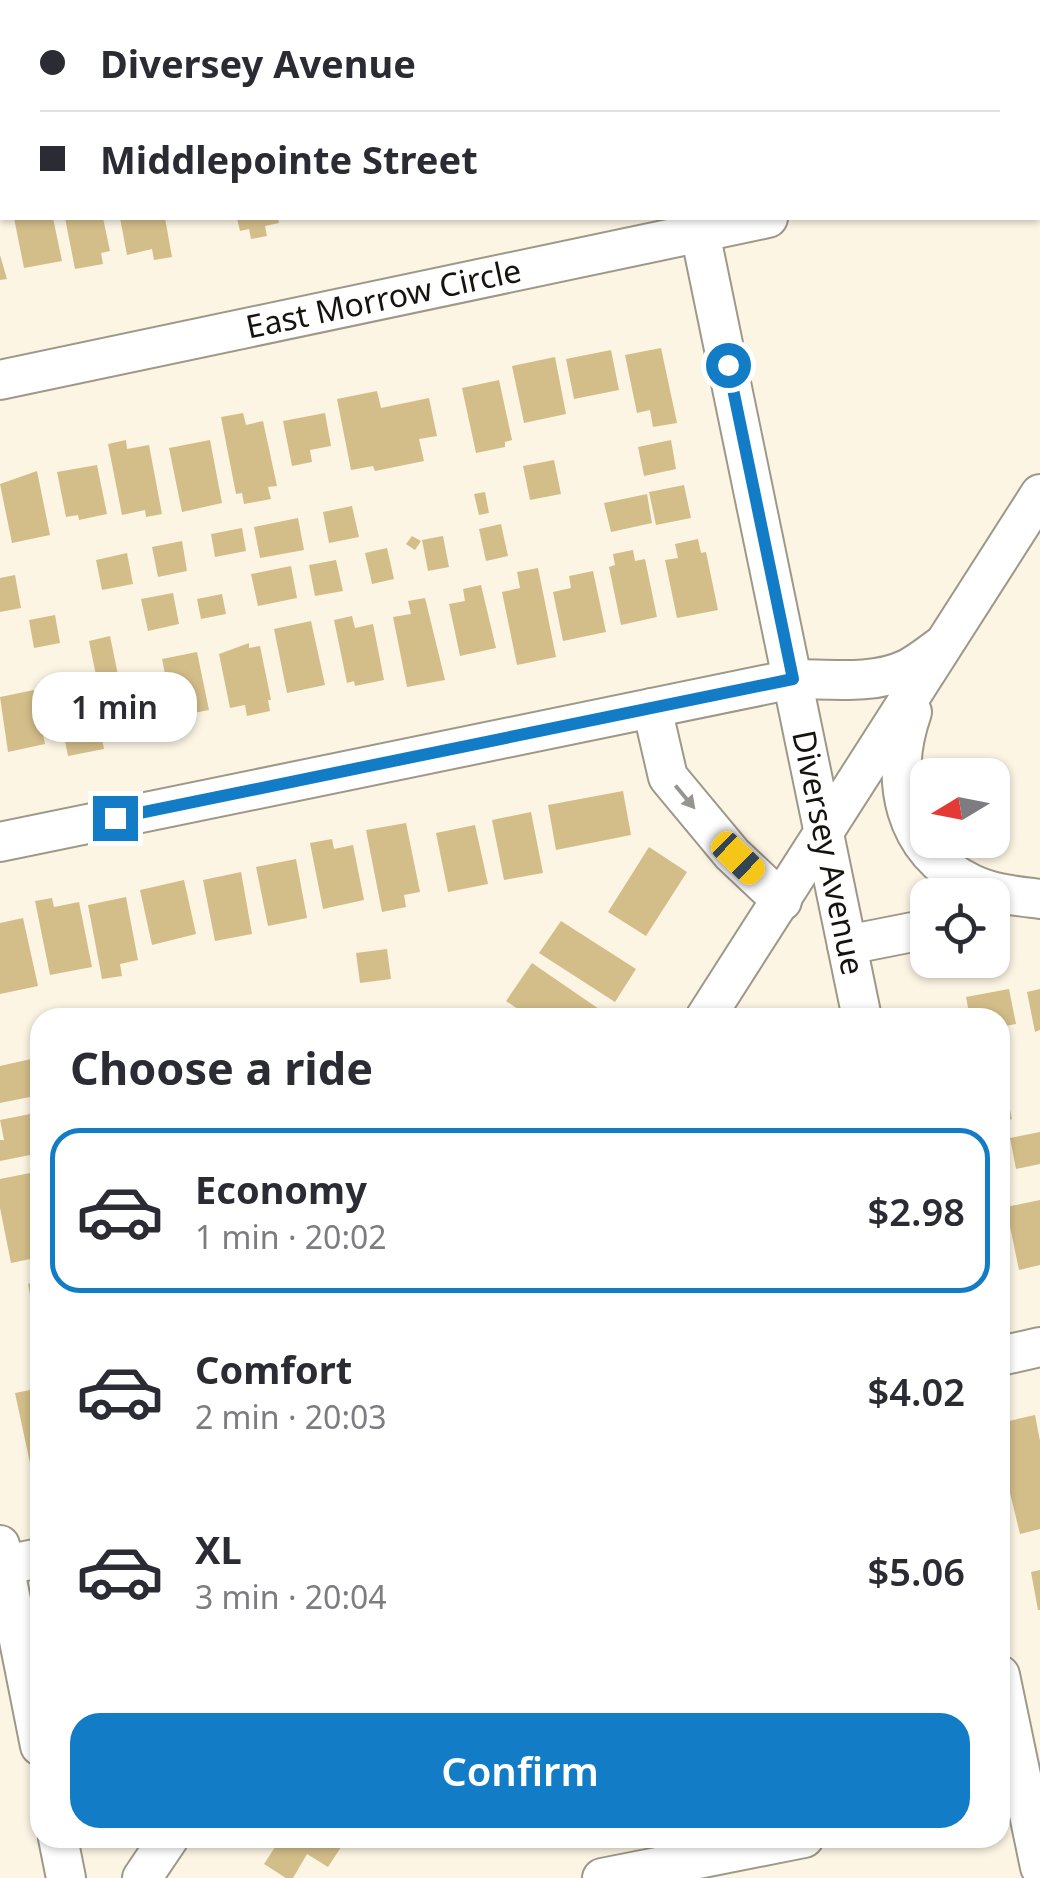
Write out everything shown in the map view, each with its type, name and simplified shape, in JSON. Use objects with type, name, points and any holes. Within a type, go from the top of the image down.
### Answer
[{"type":"street","name":"East Morrow Circle","points":[[0,380],[698,225],[748,220]]},
{"type":"street","name":"Diversey Avenue","points":[[698,225],[860,1008]]},
{"type":"street","points":[[712,1008],[1040,494]]},
{"type":"street","points":[[0,842],[793,679],[847,680],[894,674],[934,657]]},
{"type":"street","points":[[934,657],[905,733],[899,761],[902,796],[914,831],[936,859],[972,884],[1040,902]]},
{"type":"street","points":[[652,708],[668,777],[732,854],[782,901]]},
{"type":"street","points":[[1010,910],[1040,902]]},
{"type":"street","points":[[847,946],[910,932]]},
{"type":"street","points":[[1010,1354],[1040,1348]]},
{"type":"street","points":[[11,1559],[30,1682]]},
{"type":"street","points":[[1010,1732],[1040,1867]]},
{"type":"street","points":[[60,1848],[66,1878]]},
{"type":"street","points":[[142,1878],[162,1848]]},
{"type":"street","points":[[602,1878],[754,1848]]},
{"type":"building","points":[[14,220],[53,220],[62,261],[24,268]]},
{"type":"building","points":[[65,220],[103,220],[110,251],[101,253],[103,264],[75,269]]},
{"type":"building","points":[[120,220],[165,220],[172,257],[154,260],[152,249],[127,255]]},
{"type":"building","points":[[237,220],[278,220],[265,226],[267,236],[251,239],[249,229],[240,231]]},
{"type":"building","points":[[0,255],[7,279],[0,280]]},
{"type":"building","points":[[661,348],[677,423],[653,427],[650,410],[637,413],[625,355]]},
{"type":"building","points":[[611,350],[619,390],[574,399],[566,359]]},
{"type":"building","points":[[555,357],[566,414],[524,423],[512,366]]},
{"type":"building","points":[[499,380],[512,440],[505,442],[505,447],[476,453],[462,388]]},
{"type":"building","points":[[377,391],[381,408],[429,398],[437,436],[419,439],[424,461],[375,471],[373,466],[351,470],[337,399]]},
{"type":"building","points":[[243,413],[246,425],[263,421],[277,486],[268,487],[271,499],[244,504],[242,493],[236,494],[221,417]]},
{"type":"building","points":[[325,413],[331,446],[310,450],[312,462],[292,466],[283,421]]},
{"type":"building","points":[[126,440],[127,449],[149,445],[162,514],[146,517],[145,510],[122,515],[108,444]]},
{"type":"building","points":[[210,440],[222,503],[182,512],[169,448]]},
{"type":"building","points":[[671,440],[676,469],[644,476],[638,447]]},
{"type":"building","points":[[554,460],[561,494],[530,500],[523,466]]},
{"type":"building","points":[[97,465],[107,514],[79,520],[78,515],[66,517],[57,472]]},
{"type":"building","points":[[37,471],[50,535],[12,543],[0,484]]},
{"type":"building","points":[[684,485],[691,518],[656,525],[649,492]]},
{"type":"building","points":[[485,492],[489,513],[479,515],[474,494]]},
{"type":"building","points":[[647,494],[652,523],[611,532],[604,503]]},
{"type":"building","points":[[352,506],[359,537],[329,543],[323,512]]},
{"type":"building","points":[[298,518],[304,550],[260,558],[254,527]]},
{"type":"building","points":[[501,524],[508,556],[486,561],[479,529]]},
{"type":"building","points":[[242,528],[246,551],[215,557],[211,534]]},
{"type":"building","points":[[412,536],[421,541],[415,550],[406,544]]},
{"type":"building","points":[[443,536],[449,567],[428,571],[422,540]]},
{"type":"building","points":[[698,539],[701,553],[706,552],[718,610],[677,618],[665,560],[678,558],[675,544]]},
{"type":"building","points":[[182,541],[187,571],[158,577],[152,547]]},
{"type":"building","points":[[387,548],[394,579],[372,584],[365,553]]},
{"type":"building","points":[[633,550],[635,561],[645,559],[657,617],[621,625],[609,567],[615,565],[613,554]]},
{"type":"building","points":[[127,553],[133,584],[102,590],[96,560]]},
{"type":"building","points":[[336,560],[343,591],[315,596],[309,565]]},
{"type":"building","points":[[291,566],[297,598],[258,606],[251,574]]},
{"type":"building","points":[[538,568],[556,657],[517,665],[502,592],[520,588],[517,572]]},
{"type":"building","points":[[593,571],[606,632],[563,641],[553,592],[571,588],[569,576]]},
{"type":"building","points":[[15,575],[21,608],[0,612],[0,578]]},
{"type":"building","points":[[481,585],[496,648],[460,656],[449,604],[465,601],[463,589]]},
{"type":"building","points":[[173,593],[179,624],[148,631],[141,599]]},
{"type":"building","points":[[222,594],[226,614],[201,619],[197,599]]},
{"type":"building","points":[[425,598],[445,680],[407,687],[393,617],[411,614],[408,601]]},
{"type":"building","points":[[55,615],[60,643],[34,648],[29,620]]},
{"type":"building","points":[[352,616],[355,628],[373,624],[384,680],[355,686],[354,681],[347,683],[334,620]]},
{"type":"building","points":[[311,621],[325,685],[287,693],[274,629]]},
{"type":"building","points":[[110,636],[118,675],[97,680],[89,641]]},
{"type":"building","points":[[249,643],[249,648],[260,646],[271,700],[270,711],[247,716],[245,705],[230,708],[219,654]]},
{"type":"building","points":[[197,652],[209,710],[174,717],[162,659]]},
{"type":"building","points":[[148,677],[157,722],[120,730],[113,696],[132,692],[129,681]]},
{"type":"building","points":[[91,684],[104,749],[68,756],[55,691]]},
{"type":"building","points":[[34,690],[45,744],[8,752],[0,697]]},
{"type":"building","points":[[623,791],[631,835],[556,850],[548,805]]},
{"type":"building","points":[[531,812],[543,873],[504,880],[492,820]]},
{"type":"building","points":[[406,823],[420,892],[404,895],[406,907],[382,912],[366,830]]},
{"type":"building","points":[[475,825],[488,884],[448,892],[436,833]]},
{"type":"building","points":[[332,839],[334,849],[353,845],[364,900],[323,909],[310,843]]},
{"type":"building","points":[[649,847],[687,872],[646,936],[608,912]]},
{"type":"building","points":[[296,859],[307,918],[268,926],[256,867]]},
{"type":"building","points":[[241,872],[252,934],[215,941],[203,880]]},
{"type":"building","points":[[184,880],[196,934],[152,945],[140,890]]},
{"type":"building","points":[[126,897],[138,960],[120,964],[122,976],[102,979],[88,905]]},
{"type":"building","points":[[52,898],[54,907],[79,902],[92,967],[50,975],[35,901]]},
{"type":"building","points":[[23,918],[38,986],[0,994],[0,923]]},
{"type":"building","points":[[561,921],[636,969],[615,1002],[539,953]]},
{"type":"building","points":[[387,949],[391,979],[360,983],[356,953]]},
{"type":"building","points":[[532,963],[598,1008],[516,1008],[506,1001]]},
{"type":"building","points":[[1009,989],[1016,1024],[1010,1025],[1010,1008],[968,1008],[966,997]]},
{"type":"building","points":[[1040,989],[1040,1030],[1035,1032],[1027,992]]},
{"type":"building","points":[[30,1059],[30,1097],[0,1103],[0,1066]]},
{"type":"building","points":[[30,1114],[30,1155],[0,1161],[0,1140],[4,1140],[0,1120]]},
{"type":"building","points":[[1040,1132],[1040,1164],[1016,1169],[1010,1138]]},
{"type":"building","points":[[30,1173],[30,1259],[11,1263],[0,1208],[0,1179]]},
{"type":"building","points":[[1040,1200],[1040,1265],[1019,1270],[1010,1206]]},
{"type":"building","points":[[30,1390],[30,1463],[15,1393]]},
{"type":"building","points":[[1035,1415],[1040,1441],[1040,1529],[1020,1534],[1010,1493],[1010,1421]]},
{"type":"building","points":[[1040,1570],[1040,1610],[1038,1610],[1031,1572]]},
{"type":"building","points":[[274,1848],[340,1848],[328,1867],[307,1854],[293,1878],[286,1878],[264,1864]]},
{"type":"route","points":[[115,818],[793,679],[728,365]]}]
